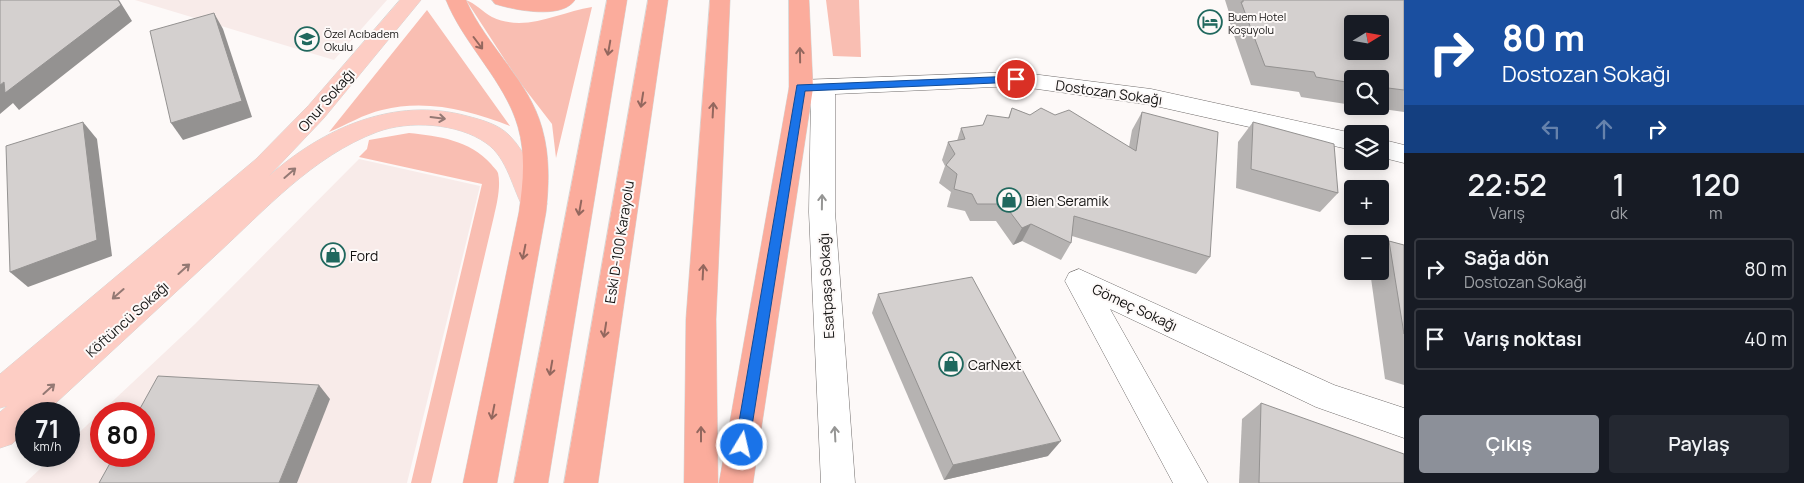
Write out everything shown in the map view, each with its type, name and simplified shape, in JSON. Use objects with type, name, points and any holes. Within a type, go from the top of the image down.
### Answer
[{"type":"highway","points":[[456,0],[474,38],[501,73],[520,105],[530,128],[535,156],[534,204],[480,483]]},
{"type":"highway","points":[[502,0],[525,7],[547,6],[564,0]]},
{"type":"highway","points":[[530,483],[617,0]]},
{"type":"highway","name":"Eski D-100 Karayolu","points":[[581,483],[658,0]]},
{"type":"highway","points":[[701,483],[701,320],[720,0]]},
{"type":"highway","points":[[736,483],[812,88],[799,0]]},
{"type":"main road","name":"Onur Sokağı","points":[[244,200],[265,166],[316,112],[411,0]]},
{"type":"main road","points":[[244,200],[335,140],[370,125],[408,117],[437,118],[471,125],[501,142],[515,162],[534,204]]},
{"type":"main road","name":"Köftüncü Sokağı","points":[[0,394],[244,200]]},
{"type":"main road","name":"Köftüncü Sokağı","points":[[0,433],[244,200]]},
{"type":"street","name":"Dostozan Sokağı","points":[[812,88],[1016,79],[1151,97],[1344,140]]},
{"type":"street","name":"Esatpaşa Sokağı","points":[[812,88],[822,212],[838,483]]},
{"type":"street","points":[[1389,150],[1404,154]]},
{"type":"street","name":"Gömeç Sokağı","points":[[1191,483],[1079,281],[1327,397],[1404,423]]},
{"type":"shaded area","name":"Özel Acıbadem Okulu","points":[[135,0],[387,0],[334,60]]},
{"type":"shaded area","points":[[466,0],[492,17],[517,23],[542,20],[592,7],[556,158],[552,124],[518,80]]},
{"type":"shaded area","points":[[826,0],[859,0],[861,57],[833,56]]},
{"type":"shaded area","points":[[427,10],[510,126],[463,111],[431,106],[415,106],[398,107],[375,112],[329,132]]},
{"type":"shaded area","points":[[409,133],[442,138],[473,149],[491,164],[497,171],[499,178],[495,211],[431,483],[411,483],[482,184],[359,157],[367,149],[369,140]]},
{"type":"shaded area","points":[[359,159],[480,186],[407,483],[25,483],[42,467],[80,467],[80,432],[90,422],[90,467],[155,467],[155,402],[112,402],[195,324]]},
{"type":"building","points":[[0,0],[118,0],[121,5],[5,93],[4,82],[0,85]]},
{"type":"building","points":[[1243,0],[1404,0],[1404,90],[1389,88],[1389,70],[1344,70],[1344,82],[1316,77],[1314,72],[1265,66],[1241,2]]},
{"type":"building","points":[[214,13],[242,101],[171,123],[150,31]]},
{"type":"building","points":[[1012,108],[1030,115],[1041,108],[1055,115],[1069,110],[1136,151],[1142,112],[1218,132],[1210,257],[1074,216],[1071,243],[1031,224],[1022,228],[1004,204],[977,204],[972,194],[954,189],[957,174],[946,165],[955,154],[948,142],[965,139],[961,128],[983,125],[987,115],[1009,118]]},
{"type":"building","points":[[83,122],[97,240],[10,272],[6,146]]},
{"type":"building","points":[[1253,122],[1334,144],[1338,193],[1251,169]]},
{"type":"building","points":[[1389,241],[1404,245],[1404,334]]},
{"type":"building","points":[[972,277],[1061,441],[953,465],[878,294]]},
{"type":"building","points":[[158,376],[319,385],[279,483],[99,483],[108,467],[155,467],[155,402],[144,402]]},
{"type":"building","points":[[1261,403],[1404,454],[1404,483],[1259,483]]},
{"type":"place","name":"Buem Hotel Koşuyolu","points":[[1210,22]]},
{"type":"place","name":"Özel Acıbadem Okulu","points":[[307,39]]},
{"type":"place","name":"Bien Seramik","points":[[1009,200]]},
{"type":"place","name":"Ford","points":[[333,255]]},
{"type":"place","name":"CarNext","points":[[951,364]]},
{"type":"route","points":[[742,445],[801,88],[1016,79]]}]
